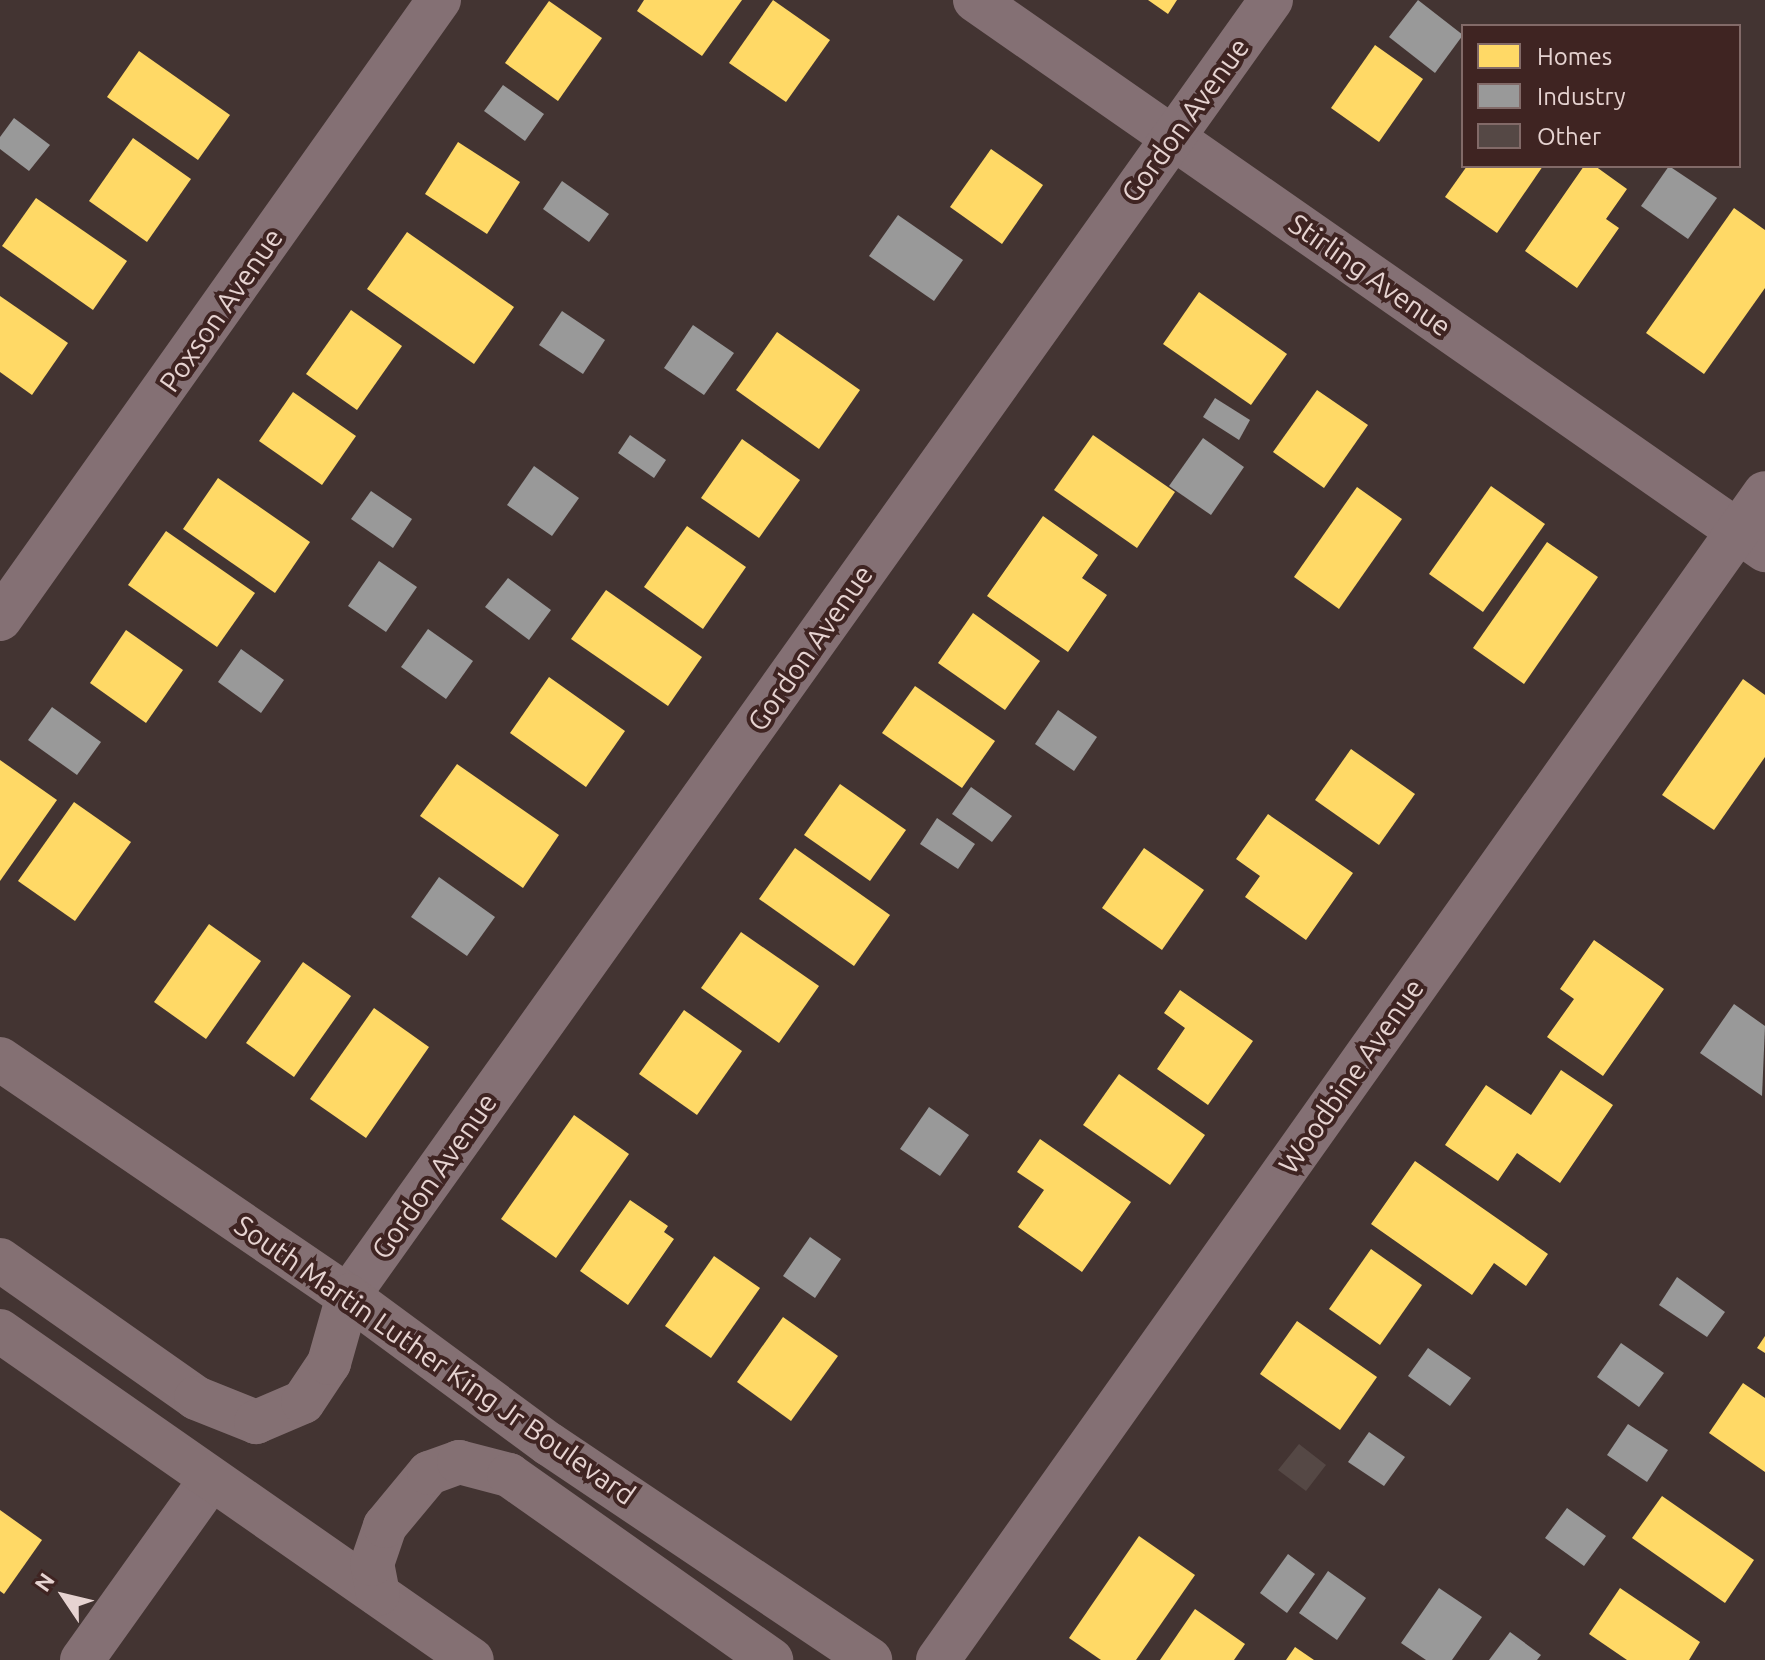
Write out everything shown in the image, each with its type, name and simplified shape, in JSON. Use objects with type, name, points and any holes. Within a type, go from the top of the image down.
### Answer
[{"type":"main road","name":"South Martin Luther King Jr Boulevard","points":[[0,1059],[348,1296],[549,1444],[870,1660]]},
{"type":"main road","points":[[0,1260],[196,1398],[256,1422],[303,1402],[329,1363],[348,1296]]},
{"type":"main road","points":[[0,1331],[472,1660]]},
{"type":"main road","points":[[378,1594],[372,1564],[385,1526],[407,1492],[429,1473],[459,1462],[509,1475],[771,1660]]},
{"type":"street","name":"Poxson Avenue","points":[[0,619],[439,0]]},
{"type":"street","name":"Stirling Avenue","points":[[975,0],[1752,540]]},
{"type":"street","name":"Gordon Avenue","points":[[348,1296],[1271,0]]},
{"type":"street","name":"Woodbine Avenue","points":[[938,1660],[1752,540],[1765,493]]},
{"type":"street","points":[[82,1660],[211,1479]]},
{"type":"building: Homes","points":[[644,0],[742,0],[702,56],[637,11]]},
{"type":"building: Homes","points":[[773,0],[830,40],[786,102],[729,63]]},
{"type":"building: Homes","points":[[1148,0],[1177,0],[1168,14]]},
{"type":"building: Homes","points":[[549,1],[602,38],[558,101],[505,63]]},
{"type":"building: Homes","points":[[1375,45],[1423,79],[1379,142],[1331,108]]},
{"type":"building: Homes","points":[[139,51],[230,115],[198,160],[107,97]]},
{"type":"building: Homes","points":[[133,138],[191,179],[147,242],[89,201]]},
{"type":"building: Homes","points":[[458,142],[520,182],[487,234],[425,194]]},
{"type":"building: Homes","points":[[991,149],[1043,185],[1002,244],[950,207]]},
{"type":"building: Homes","points":[[1466,168],[1542,168],[1497,233],[1445,197]]},
{"type":"building: Homes","points":[[1583,168],[1598,168],[1627,189],[1606,219],[1619,228],[1577,288],[1525,251]]},
{"type":"building: Homes","points":[[36,198],[127,261],[93,310],[2,246]]},
{"type":"building: Homes","points":[[1734,208],[1765,230],[1765,288],[1704,374],[1646,333]]},
{"type":"building: Homes","points":[[407,232],[514,307],[474,364],[367,289]]},
{"type":"building: Homes","points":[[1199,292],[1287,354],[1251,405],[1163,344]]},
{"type":"building: Homes","points":[[0,296],[68,343],[32,395],[0,372]]},
{"type":"building: Homes","points":[[351,310],[402,346],[357,410],[306,374]]},
{"type":"building: Homes","points":[[777,332],[860,390],[819,449],[736,390]]},
{"type":"building: Homes","points":[[1317,390],[1368,425],[1324,488],[1273,452]]},
{"type":"building: Homes","points":[[293,392],[356,436],[322,485],[259,441]]},
{"type":"building: Homes","points":[[1093,435],[1175,492],[1137,548],[1054,490]]},
{"type":"building: Homes","points":[[742,439],[800,480],[759,538],[701,498]]},
{"type":"building: Homes","points":[[218,478],[310,542],[275,593],[183,529]]},
{"type":"building: Homes","points":[[1491,486],[1545,524],[1483,612],[1429,574]]},
{"type":"building: Homes","points":[[1357,487],[1402,519],[1339,609],[1294,577]]},
{"type":"building: Homes","points":[[1043,516],[1098,555],[1082,578],[1107,595],[1068,652],[987,596]]},
{"type":"building: Homes","points":[[687,526],[746,567],[703,629],[644,587]]},
{"type":"building: Homes","points":[[166,531],[255,593],[217,647],[128,585]]},
{"type":"building: Homes","points":[[1547,542],[1598,577],[1524,684],[1473,648]]},
{"type":"building: Homes","points":[[606,590],[702,657],[668,706],[571,639]]},
{"type":"building: Homes","points":[[973,613],[1040,661],[1005,710],[938,663]]},
{"type":"building: Homes","points":[[126,630],[183,670],[146,723],[90,683]]},
{"type":"building: Homes","points":[[549,677],[625,731],[586,787],[510,733]]},
{"type":"building: Homes","points":[[1743,679],[1765,695],[1765,757],[1714,830],[1662,795]]},
{"type":"building: Homes","points":[[915,686],[995,741],[962,788],[882,733]]},
{"type":"building: Homes","points":[[1351,749],[1415,794],[1379,845],[1315,800]]},
{"type":"building: Homes","points":[[0,760],[57,800],[0,881]]},
{"type":"building: Homes","points":[[457,764],[559,835],[523,888],[420,816]]},
{"type":"building: Homes","points":[[840,784],[906,830],[870,881],[804,835]]},
{"type":"building: Homes","points":[[74,802],[131,842],[75,921],[18,881]]},
{"type":"building: Homes","points":[[1268,814],[1353,873],[1306,940],[1245,897],[1260,876],[1236,859]]},
{"type":"building: Homes","points":[[795,848],[890,915],[854,966],[759,899]]},
{"type":"building: Homes","points":[[1144,848],[1204,890],[1162,950],[1102,908]]},
{"type":"building: Homes","points":[[209,924],[261,961],[206,1039],[154,1002]]},
{"type":"building: Homes","points":[[741,932],[819,986],[779,1043],[701,988]]},
{"type":"building: Homes","points":[[1594,940],[1664,989],[1603,1076],[1547,1037],[1574,999],[1560,989]]},
{"type":"building: Homes","points":[[303,962],[351,996],[294,1077],[246,1043]]},
{"type":"building: Homes","points":[[1180,990],[1253,1041],[1208,1105],[1157,1069],[1185,1028],[1164,1013]]},
{"type":"building: Homes","points":[[374,1008],[429,1047],[366,1138],[310,1099]]},
{"type":"building: Homes","points":[[684,1010],[742,1051],[697,1115],[639,1074]]},
{"type":"building: Homes","points":[[1561,1070],[1613,1105],[1560,1183],[1517,1153],[1498,1181],[1445,1145],[1486,1085],[1531,1115]]},
{"type":"building: Homes","points":[[1119,1074],[1205,1135],[1170,1185],[1083,1125]]},
{"type":"building: Homes","points":[[574,1115],[629,1154],[556,1258],[501,1219]]},
{"type":"building: Homes","points":[[1040,1139],[1131,1202],[1082,1272],[1018,1227],[1044,1190],[1017,1172]]},
{"type":"building: Homes","points":[[1415,1161],[1548,1254],[1526,1286],[1494,1263],[1472,1295],[1371,1224]]},
{"type":"building: Homes","points":[[630,1200],[668,1226],[664,1232],[674,1239],[628,1305],[580,1271]]},
{"type":"building: Homes","points":[[1371,1249],[1422,1285],[1380,1345],[1329,1309]]},
{"type":"building: Homes","points":[[714,1256],[760,1288],[711,1358],[665,1326]]},
{"type":"building: Homes","points":[[783,1317],[838,1356],[791,1421],[737,1382]]},
{"type":"building: Homes","points":[[1297,1321],[1377,1377],[1340,1430],[1260,1374]]},
{"type":"building: Homes","points":[[1765,1336],[1765,1353],[1757,1348]]},
{"type":"building: Homes","points":[[1743,1383],[1765,1398],[1765,1472],[1709,1433]]},
{"type":"building: Homes","points":[[1662,1496],[1754,1560],[1725,1603],[1632,1538]]},
{"type":"building: Homes","points":[[0,1510],[42,1540],[4,1594],[0,1591]]},
{"type":"building: Homes","points":[[1139,1536],[1195,1575],[1136,1660],[1101,1660],[1069,1638]]},
{"type":"building: Homes","points":[[1620,1588],[1700,1642],[1689,1660],[1627,1660],[1589,1634]]},
{"type":"building: Homes","points":[[1195,1609],[1245,1644],[1234,1660],[1160,1660]]},
{"type":"building: Homes","points":[[1295,1647],[1314,1660],[1286,1660]]},
{"type":"building: Industry","points":[[1418,0],[1461,33],[1435,73],[1389,37]]},
{"type":"building: Industry","points":[[503,85],[544,114],[525,141],[484,111]]},
{"type":"building: Industry","points":[[14,118],[50,145],[29,171],[0,149],[0,137]]},
{"type":"building: Industry","points":[[1668,168],[1717,198],[1688,239],[1641,206]]},
{"type":"building: Industry","points":[[562,181],[609,214],[589,242],[543,209]]},
{"type":"building: Industry","points":[[898,215],[963,260],[934,301],[869,256]]},
{"type":"building: Industry","points":[[562,311],[605,340],[583,374],[539,345]]},
{"type":"building: Industry","points":[[693,325],[734,353],[704,395],[664,368]]},
{"type":"building: Industry","points":[[1215,398],[1250,420],[1239,440],[1203,417]]},
{"type":"building: Industry","points":[[630,435],[666,460],[654,478],[618,453]]},
{"type":"building: Industry","points":[[1203,438],[1244,467],[1211,515],[1169,486]]},
{"type":"building: Industry","points":[[534,466],[579,498],[552,536],[507,505]]},
{"type":"building: Industry","points":[[371,491],[412,519],[393,548],[351,519]]},
{"type":"building: Industry","points":[[379,561],[417,587],[386,632],[348,606]]},
{"type":"building: Industry","points":[[508,578],[551,610],[529,640],[485,607]]},
{"type":"building: Industry","points":[[428,629],[473,661],[446,699],[401,667]]},
{"type":"building: Industry","points":[[241,649],[284,680],[261,713],[218,682]]},
{"type":"building: Industry","points":[[52,707],[101,742],[77,775],[28,740]]},
{"type":"building: Industry","points":[[1058,710],[1097,737],[1074,771],[1035,744]]},
{"type":"building: Industry","points":[[971,787],[1012,816],[992,842],[952,814]]},
{"type":"building: Industry","points":[[937,818],[975,844],[958,869],[920,844]]},
{"type":"building: Industry","points":[[439,877],[495,917],[467,956],[411,917]]},
{"type":"building: Industry","points":[[1734,1004],[1765,1026],[1762,1096],[1700,1053]]},
{"type":"building: Industry","points":[[929,1107],[969,1135],[940,1176],[900,1149]]},
{"type":"building: Industry","points":[[810,1237],[841,1259],[815,1298],[783,1276]]},
{"type":"building: Industry","points":[[1677,1277],[1725,1312],[1707,1337],[1659,1305]]},
{"type":"building: Industry","points":[[1621,1343],[1664,1373],[1639,1407],[1597,1377]]},
{"type":"building: Industry","points":[[1428,1348],[1471,1378],[1450,1406],[1408,1376]]},
{"type":"building: Industry","points":[[1628,1424],[1668,1450],[1647,1482],[1607,1455]]},
{"type":"building: Industry","points":[[1369,1432],[1405,1457],[1384,1486],[1348,1462]]},
{"type":"building: Industry","points":[[1567,1508],[1606,1536],[1584,1566],[1545,1538]]},
{"type":"building: Industry","points":[[1288,1554],[1315,1574],[1287,1613],[1260,1593]]},
{"type":"building: Industry","points":[[1328,1571],[1366,1598],[1337,1640],[1299,1613]]},
{"type":"building: Industry","points":[[1439,1588],[1482,1617],[1452,1660],[1426,1660],[1401,1643]]},
{"type":"building: Industry","points":[[1510,1632],[1541,1655],[1537,1660],[1489,1660]]},
{"type":"building: Other","points":[[1299,1444],[1326,1465],[1306,1491],[1278,1470]]}]
